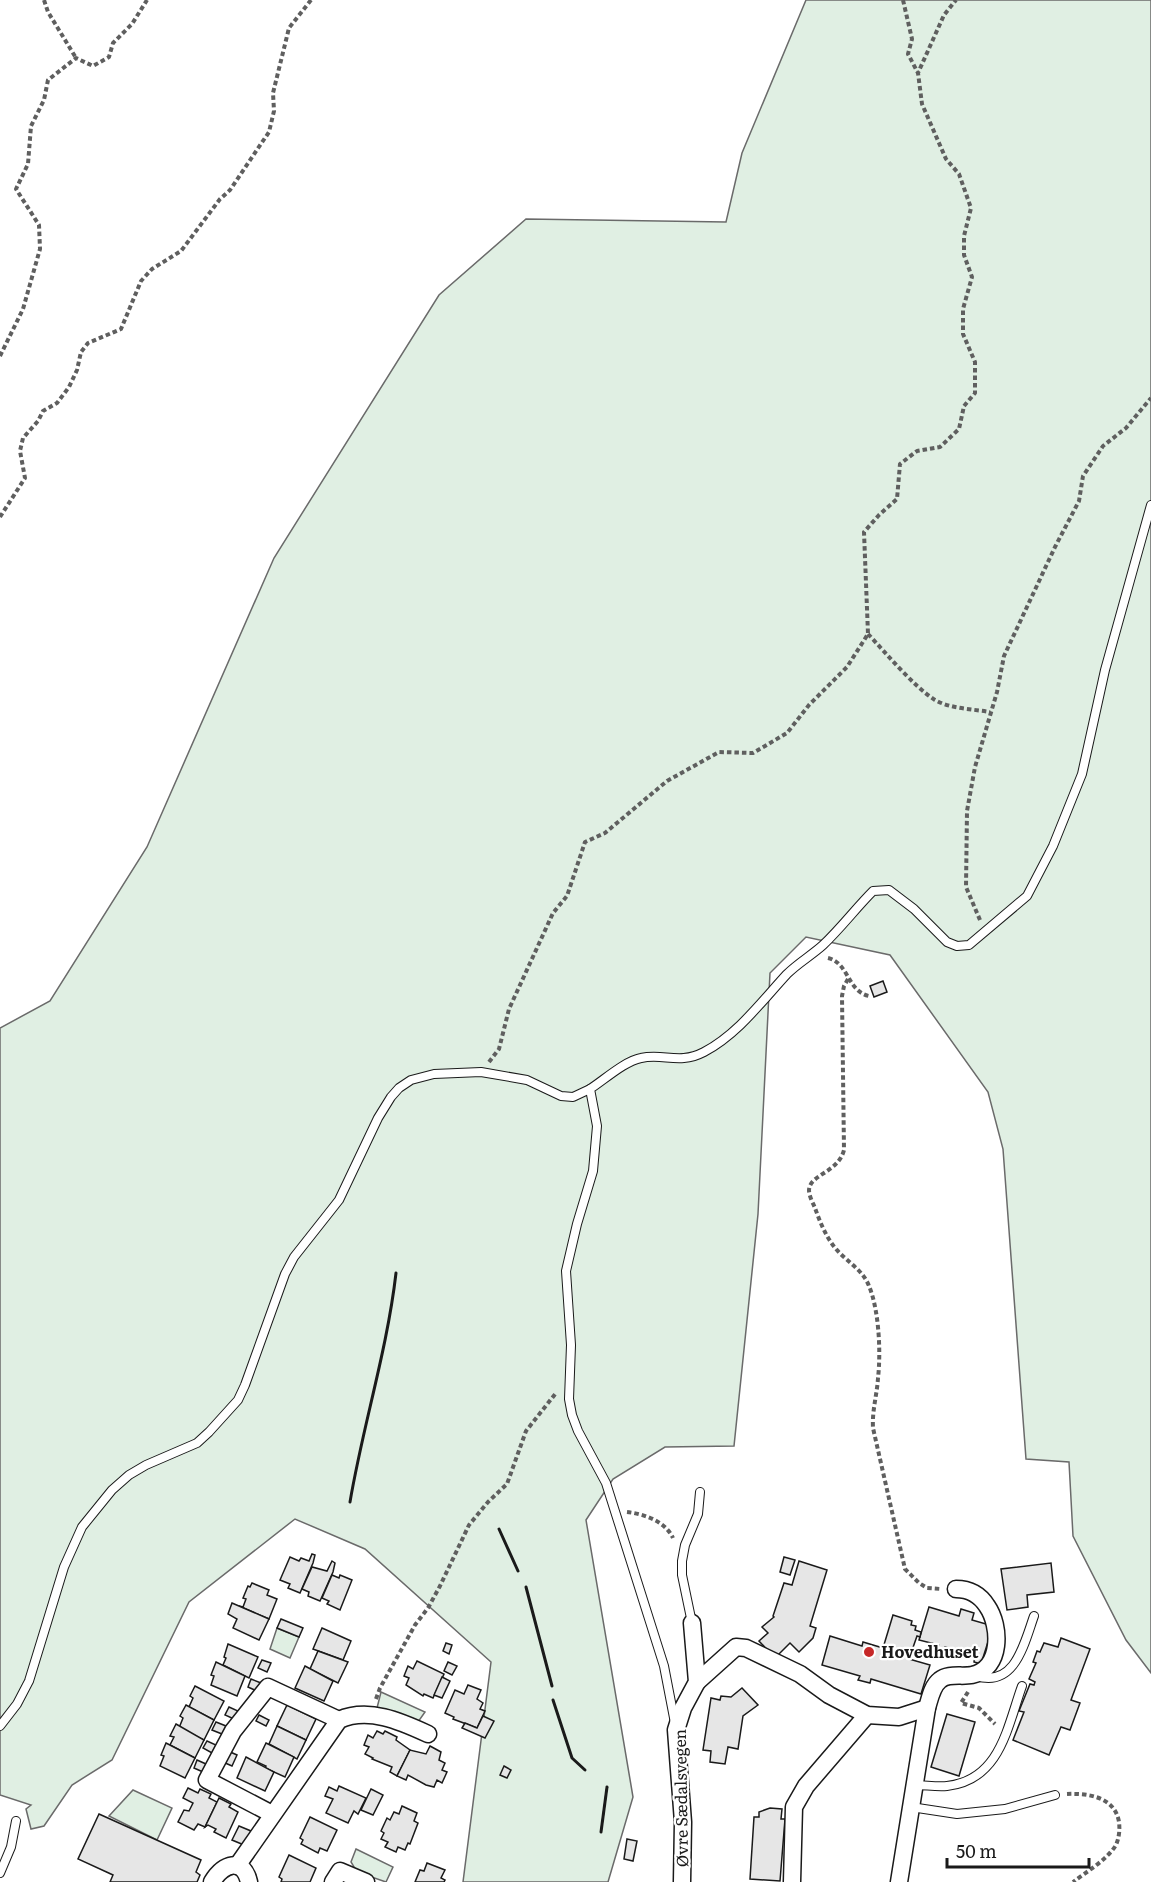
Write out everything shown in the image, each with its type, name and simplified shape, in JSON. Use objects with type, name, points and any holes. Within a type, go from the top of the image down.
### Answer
[{"type":"street","points":[[900,1882],[927,1708],[934,1685],[943,1677],[974,1683],[994,1656],[998,1633],[994,1617],[986,1603],[975,1594],[966,1589],[956,1589]]},
{"type":"street","points":[[692,1623],[697,1683]]},
{"type":"street","name":"Øvre Sædalsvegen","points":[[682,1882],[683,1822],[676,1730],[683,1708],[697,1683],[736,1647],[746,1648],[800,1674],[829,1695],[867,1715],[899,1717],[927,1708]]},
{"type":"street","points":[[272,1814],[207,1780],[233,1731],[268,1687],[339,1720]]},
{"type":"street","points":[[237,1866],[339,1720],[358,1714],[371,1715],[411,1726],[428,1734]]},
{"type":"street","points":[[791,1882],[794,1807],[806,1786],[867,1715]]},
{"type":"street","points":[[212,1882],[222,1869],[230,1865],[237,1866],[247,1873],[249,1882]]},
{"type":"street","points":[[333,1882],[340,1871],[366,1882]]},
{"type":"lane","points":[[0,1726],[17,1704],[29,1681],[64,1567],[82,1527],[112,1490],[129,1475],[146,1465],[197,1443],[238,1400],[285,1274],[294,1257],[339,1200],[378,1118],[399,1088],[422,1076],[481,1072],[527,1080],[561,1096],[573,1097],[590,1089],[633,1060],[643,1057],[679,1060],[707,1051],[724,1039],[759,1007],[789,972],[845,923],[873,891],[889,890],[914,909],[947,942],[957,946],[969,945],[1027,896],[1053,846],[1082,774],[1105,670],[1151,505]]},
{"type":"lane","points":[[590,1089],[597,1126],[593,1171],[566,1270],[571,1345],[569,1384],[572,1415],[578,1431],[603,1475],[664,1666],[676,1730]]},
{"type":"lane","points":[[692,1623],[682,1575],[682,1562],[685,1545],[698,1514],[700,1492]]},
{"type":"lane","points":[[974,1683],[995,1678],[1013,1667],[1023,1649],[1034,1616]]},
{"type":"lane","points":[[915,1785],[947,1786],[972,1780],[984,1772],[995,1759],[1022,1686]]},
{"type":"lane","points":[[911,1807],[957,1814],[1005,1809],[1055,1795]]},
{"type":"lane","points":[[0,1874],[12,1847],[16,1821]]},
{"type":"path","points":[[44,0],[48,12],[76,58],[93,66],[109,57],[113,43],[132,24],[147,0]]},
{"type":"path","points":[[0,517],[25,478],[20,451],[23,438],[38,421],[43,411],[57,403],[69,387],[77,370],[81,352],[88,343],[121,329],[141,280],[153,269],[181,251],[220,199],[230,190],[269,132],[274,111],[273,93],[289,28],[311,0]]},
{"type":"path","points":[[481,1072],[499,1049],[509,1009],[553,913],[567,896],[585,842],[605,832],[667,781],[719,752],[753,753],[788,733],[809,705],[847,667],[868,634],[864,532],[897,499],[900,464],[916,451],[940,447],[959,429],[964,406],[975,393],[975,362],[963,334],[963,309],[972,277],[964,255],[964,236],[971,208],[959,174],[946,159],[922,104],[918,73],[908,54],[912,39],[903,0]]},
{"type":"path","points":[[918,73],[944,15],[956,0]]},
{"type":"path","points":[[0,356],[23,309],[40,249],[39,225],[16,189],[28,164],[31,126],[44,100],[48,80],[76,58]]},
{"type":"path","points":[[985,931],[966,887],[967,811],[975,767],[997,692],[1004,656],[1079,501],[1083,476],[1103,446],[1126,428],[1151,398]]},
{"type":"path","points":[[868,634],[903,672],[936,700],[954,707],[990,712]]},
{"type":"path","points":[[809,956],[840,964],[857,991],[869,996]]},
{"type":"path","points":[[848,979],[842,996],[844,1150],[838,1164],[812,1184],[809,1193],[829,1240],[866,1279],[874,1304],[879,1357],[872,1414],[873,1428],[905,1569],[911,1577],[927,1588],[956,1589]]},
{"type":"path","points":[[371,1715],[380,1688],[415,1625],[428,1608],[469,1525],[507,1484],[526,1431],[552,1397],[569,1384]]},
{"type":"path","points":[[614,1510],[640,1514],[660,1524],[672,1536],[682,1562]]},
{"type":"path","points":[[974,1683],[961,1703],[979,1708],[990,1720],[1008,1728]]},
{"type":"path","points":[[1055,1795],[1088,1794],[1098,1797],[1114,1809],[1118,1818],[1120,1830],[1115,1847],[1073,1882]]},
{"type":"green space","points":[[806,0],[1151,0],[1151,1673],[1126,1640],[1073,1536],[1069,1462],[1026,1459],[1003,1149],[988,1092],[890,955],[806,937],[770,973],[758,1214],[734,1446],[665,1447],[613,1479],[586,1520],[633,1797],[608,1882],[463,1882],[491,1662],[365,1549],[295,1519],[189,1602],[112,1760],[72,1785],[44,1826],[31,1829],[26,1809],[31,1805],[0,1795],[0,1028],[50,1001],[147,847],[274,558],[439,295],[526,219],[726,222],[742,153]]},
{"type":"green space","points":[[277,1628],[299,1637],[290,1658],[270,1649]]},
{"type":"green space","points":[[381,1692],[425,1712],[418,1722],[376,1712]]},
{"type":"green space","points":[[133,1790],[172,1808],[157,1840],[109,1816]]},
{"type":"green space","points":[[356,1849],[393,1867],[386,1882],[357,1872],[351,1862]]},
{"type":"building","points":[[883,981],[887,992],[874,997],[870,986]]},
{"type":"building","points":[[312,1554],[315,1555],[313,1563],[300,1593],[288,1588],[290,1584],[280,1580],[290,1557],[299,1561],[301,1558],[309,1561]]},
{"type":"building","points":[[784,1557],[795,1560],[790,1575],[780,1572]]},
{"type":"building","points":[[332,1561],[335,1563],[333,1572],[320,1601],[308,1596],[309,1592],[302,1589],[312,1567],[327,1571]]},
{"type":"building","points":[[799,1561],[827,1570],[810,1626],[816,1628],[813,1638],[799,1652],[790,1643],[775,1658],[759,1641],[768,1633],[762,1627],[774,1617],[784,1583],[792,1585]]},
{"type":"building","points":[[1051,1563],[1054,1592],[1027,1595],[1028,1607],[1007,1610],[1001,1569]]},
{"type":"building","points":[[332,1575],[339,1578],[340,1575],[352,1580],[340,1610],[327,1604],[329,1601],[322,1598]]},
{"type":"building","points":[[252,1583],[269,1590],[267,1595],[277,1599],[269,1619],[239,1606],[243,1607],[246,1599],[243,1598],[248,1586],[250,1587]]},
{"type":"building","points":[[232,1603],[269,1619],[259,1640],[233,1628],[237,1619],[228,1614]]},
{"type":"building","points":[[929,1607],[959,1616],[961,1609],[974,1613],[972,1620],[993,1626],[981,1664],[974,1662],[975,1656],[961,1652],[960,1655],[951,1652],[952,1649],[945,1647],[944,1650],[938,1648],[939,1645],[919,1640]]},
{"type":"building","name":"Hovedhuset","points":[[893,1615],[912,1621],[911,1625],[916,1626],[915,1630],[921,1632],[920,1637],[917,1636],[909,1659],[930,1665],[921,1694],[871,1679],[870,1683],[858,1680],[860,1676],[822,1665],[830,1636],[862,1646],[863,1642],[883,1648]]},
{"type":"building","points":[[281,1619],[303,1628],[299,1637],[277,1628]]},
{"type":"building","points":[[322,1628],[351,1641],[343,1660],[313,1649]]},
{"type":"building","points":[[1061,1638],[1090,1649],[1071,1700],[1080,1703],[1070,1730],[1061,1727],[1049,1755],[1013,1740],[1024,1712],[1019,1711],[1030,1684],[1034,1685],[1035,1682],[1029,1679],[1036,1663],[1033,1662],[1037,1651],[1040,1652],[1044,1643],[1058,1647]]},
{"type":"building","points":[[446,1643],[452,1645],[449,1654],[443,1651]]},
{"type":"building","points":[[228,1644],[258,1657],[249,1678],[223,1665]]},
{"type":"building","points":[[318,1651],[348,1662],[338,1683],[310,1669]]},
{"type":"building","points":[[262,1660],[271,1663],[267,1672],[258,1668]]},
{"type":"building","points":[[417,1661],[444,1674],[433,1698],[424,1694],[423,1696],[406,1685],[409,1678],[404,1676],[408,1666],[413,1669]]},
{"type":"building","points":[[216,1662],[245,1676],[237,1696],[211,1685],[214,1676],[211,1675]]},
{"type":"building","points":[[448,1662],[457,1666],[452,1675],[444,1671]]},
{"type":"building","points":[[305,1666],[333,1681],[324,1701],[295,1688]]},
{"type":"building","points":[[442,1677],[450,1681],[442,1698],[434,1695]]},
{"type":"building","points":[[251,1679],[261,1683],[257,1691],[248,1687]]},
{"type":"building","points":[[468,1685],[481,1690],[477,1699],[483,1703],[480,1709],[485,1711],[477,1728],[453,1719],[454,1717],[445,1713],[455,1690],[464,1694]]},
{"type":"building","points":[[195,1686],[224,1701],[214,1720],[189,1707],[193,1698],[190,1696]]},
{"type":"building","points":[[742,1688],[758,1705],[743,1716],[738,1749],[728,1747],[725,1764],[710,1762],[711,1751],[703,1750],[711,1698],[720,1700],[721,1696],[731,1697]]},
{"type":"building","points":[[186,1705],[214,1720],[204,1740],[179,1728],[183,1718],[180,1716]]},
{"type":"building","points":[[287,1705],[316,1719],[306,1740],[277,1726]]},
{"type":"building","points":[[229,1707],[238,1711],[234,1719],[225,1715]]},
{"type":"building","points":[[947,1714],[975,1722],[959,1776],[931,1767]]},
{"type":"building","points":[[259,1715],[269,1720],[266,1726],[256,1721]]},
{"type":"building","points":[[483,1716],[494,1721],[485,1738],[462,1728],[465,1723],[477,1728]]},
{"type":"building","points":[[216,1722],[226,1726],[222,1734],[212,1730]]},
{"type":"building","points":[[176,1724],[204,1740],[195,1758],[170,1745],[174,1737],[170,1736]]},
{"type":"building","points":[[277,1726],[306,1740],[297,1759],[269,1744]]},
{"type":"building","points":[[377,1731],[383,1734],[385,1731],[397,1737],[396,1740],[410,1750],[397,1776],[390,1772],[392,1767],[365,1754],[369,1747],[364,1745],[368,1735],[373,1738]]},
{"type":"building","points":[[207,1741],[216,1745],[212,1753],[203,1748]]},
{"type":"building","points":[[166,1743],[195,1758],[185,1778],[160,1766],[164,1756],[161,1755]]},
{"type":"building","points":[[266,1743],[294,1757],[285,1777],[257,1762]]},
{"type":"building","points":[[430,1746],[441,1752],[439,1760],[445,1763],[442,1770],[447,1772],[442,1783],[437,1780],[434,1787],[408,1775],[406,1780],[397,1776],[410,1750],[426,1754]]},
{"type":"building","points":[[228,1751],[237,1755],[232,1766],[223,1762]]},
{"type":"building","points":[[246,1757],[274,1772],[265,1791],[237,1778]]},
{"type":"building","points":[[197,1760],[206,1764],[203,1772],[194,1768]]},
{"type":"building","points":[[504,1766],[511,1770],[507,1778],[500,1775]]},
{"type":"building","points":[[339,1786],[366,1798],[358,1814],[354,1811],[348,1823],[326,1813],[333,1799],[325,1796],[329,1787],[337,1791]]},
{"type":"building","points":[[188,1788],[198,1793],[200,1789],[211,1794],[209,1798],[217,1802],[205,1827],[198,1824],[194,1830],[178,1822],[184,1810],[189,1811],[193,1803],[183,1798]]},
{"type":"building","points":[[371,1789],[383,1795],[373,1815],[361,1810]]},
{"type":"building","points":[[219,1798],[231,1804],[229,1807],[238,1812],[226,1838],[214,1832],[216,1829],[208,1825],[205,1827]]},
{"type":"building","points":[[402,1806],[417,1813],[414,1821],[418,1823],[410,1844],[408,1843],[405,1850],[398,1847],[396,1852],[385,1847],[388,1842],[381,1839],[384,1833],[381,1831],[387,1818],[390,1820],[394,1812],[399,1814]]},
{"type":"building","points":[[770,1808],[782,1809],[781,1819],[785,1819],[780,1881],[750,1879],[754,1817],[759,1817],[759,1812]]},
{"type":"building","points":[[99,1814],[201,1860],[196,1872],[200,1875],[197,1882],[110,1882],[113,1875],[78,1859]]},
{"type":"building","points":[[310,1817],[337,1830],[327,1851],[320,1848],[318,1853],[301,1844],[303,1840],[300,1838]]},
{"type":"building","points":[[239,1826],[251,1831],[244,1845],[232,1840]]},
{"type":"building","points":[[627,1839],[637,1841],[633,1861],[624,1859]]},
{"type":"building","points":[[289,1855],[316,1868],[310,1882],[281,1882],[282,1879],[279,1877]]},
{"type":"building","points":[[427,1863],[445,1870],[441,1878],[445,1880],[444,1882],[415,1882],[420,1870],[424,1871]]},
{"type":"wall","points":[[350,1502],[387,1331],[396,1273]]},
{"type":"wall","points":[[499,1529],[518,1571]]},
{"type":"wall","points":[[526,1587],[552,1686]]},
{"type":"wall","points":[[553,1700],[572,1758],[585,1770]]},
{"type":"wall","points":[[601,1832],[607,1787]]},
{"type":"place","name":"Hovedhuset","points":[[869,1652]]}]
